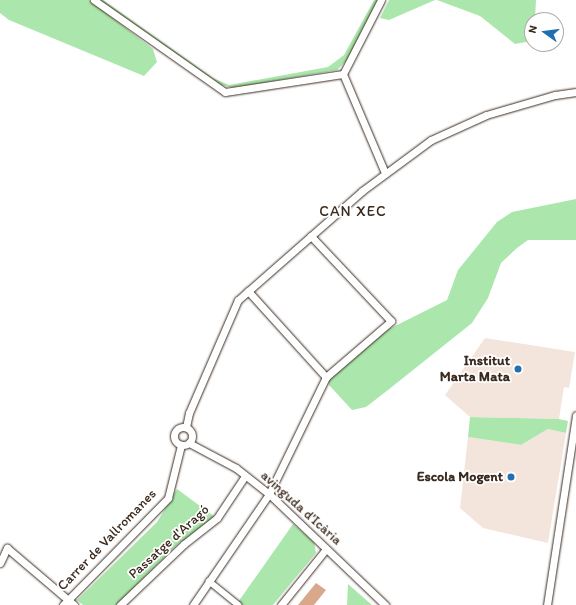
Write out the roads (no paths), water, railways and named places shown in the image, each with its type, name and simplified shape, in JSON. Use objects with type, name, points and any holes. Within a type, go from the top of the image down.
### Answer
[{"type":"street","points":[[94,0],[225,92],[343,74]]},
{"type":"street","points":[[343,74],[381,0]]},
{"type":"street","points":[[343,74],[385,173]]},
{"type":"street","points":[[186,427],[189,413],[238,300],[311,236],[385,173],[431,140],[486,114],[555,95],[576,92]]},
{"type":"street","points":[[193,605],[269,494],[326,376],[391,322],[311,236]]},
{"type":"street","points":[[248,291],[326,376]]},
{"type":"street","points":[[547,605],[576,415]]},
{"type":"street","points":[[180,427],[186,427],[192,434],[190,443],[181,446],[174,440],[174,434],[180,427]]},
{"type":"street","name":"avinguda d'Icària","points":[[190,443],[245,476],[269,494],[385,605]]},
{"type":"street","name":"Carrer de Vallromanes","points":[[65,603],[168,498],[181,446]]},
{"type":"street","name":"Passatge d'Aragó","points":[[120,605],[184,544],[217,518],[245,476]]},
{"type":"street","points":[[0,562],[7,548],[65,603],[74,605]]},
{"type":"street","points":[[281,605],[326,549]]},
{"type":"street","points":[[209,581],[239,605]]},
{"type":"place","name":"Institut Marta Mata","points":[[518,369]]},
{"type":"place","name":"Escola Mogent","points":[[511,477]]},
{"type":"district","name":"CAN XEC","points":[[353,212]]}]
